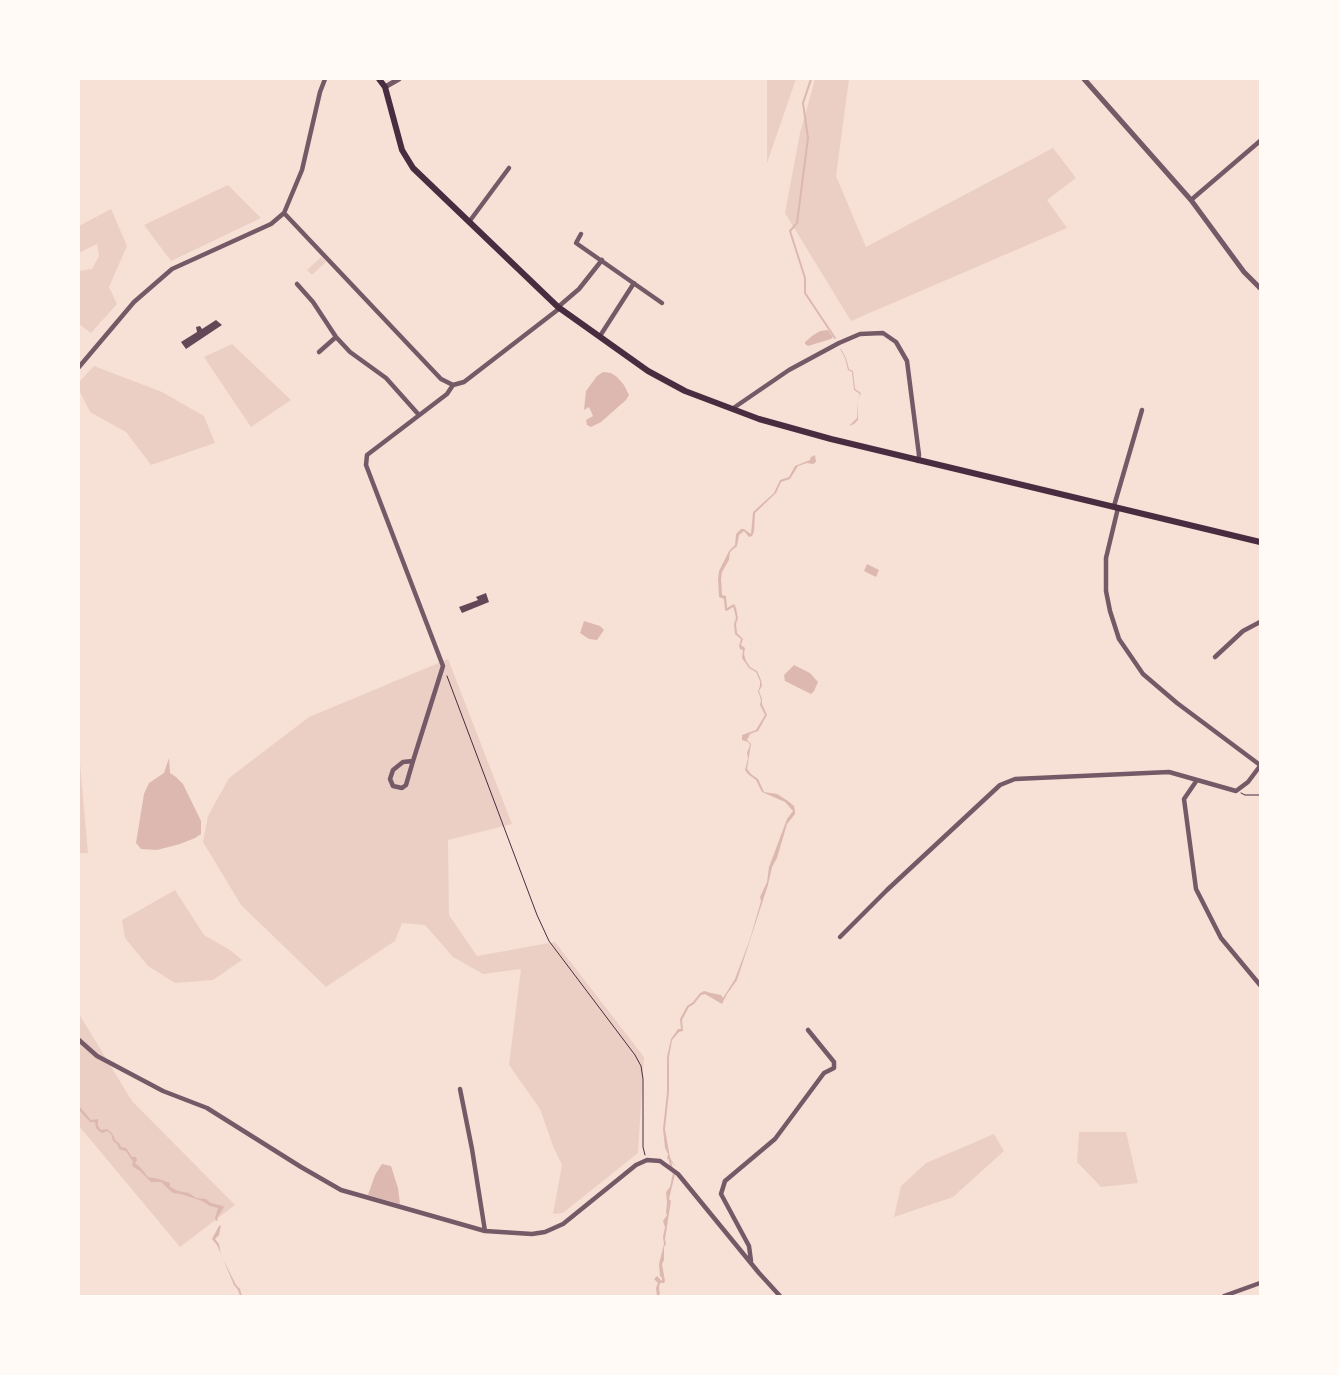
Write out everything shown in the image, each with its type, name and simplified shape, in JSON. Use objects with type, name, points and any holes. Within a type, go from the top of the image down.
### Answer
[{"type":"main road","points":[[379,79],[385,87],[402,150],[413,168],[559,307],[648,371],[685,391],[731,410],[804,432],[1260,542]]},
{"type":"street","points":[[79,367],[134,302],[172,269],[271,224],[284,213],[302,170],[320,92],[325,79]]},
{"type":"street","points":[[385,87],[398,79]]},
{"type":"street","points":[[1084,79],[1191,200],[1244,272],[1260,288]]},
{"type":"street","points":[[1191,200],[1260,141]]},
{"type":"street","points":[[469,222],[509,168]]},
{"type":"street","points":[[284,213],[441,379],[453,385]]},
{"type":"street","points":[[581,234],[576,243],[662,303]]},
{"type":"street","points":[[413,761],[403,762],[393,770],[390,779],[393,786],[402,788],[406,784],[443,666],[366,465],[367,455],[447,394],[453,385],[464,382],[559,307],[579,289],[602,260]]},
{"type":"street","points":[[600,336],[634,283]]},
{"type":"street","points":[[297,284],[313,302],[336,337],[350,352],[386,378],[419,415]]},
{"type":"street","points":[[731,410],[789,370],[839,343],[860,334],[884,333],[896,342],[907,362],[920,455],[918,461]]},
{"type":"street","points":[[319,352],[336,337]]},
{"type":"street","points":[[840,937],[887,890],[1000,785],[1015,779],[1169,772],[1236,791],[1248,782],[1260,766],[1177,703],[1143,674],[1120,639],[1110,611],[1106,591],[1106,558],[1116,507],[1142,410]]},
{"type":"street","points":[[1215,657],[1244,631],[1260,622]]},
{"type":"street","points":[[1197,780],[1184,800],[1196,889],[1222,938],[1260,985]]},
{"type":"street","points":[[751,1263],[749,1246],[721,1194],[724,1181],[775,1139],[824,1073],[834,1068],[834,1062],[808,1030]]},
{"type":"street","points":[[79,1040],[97,1056],[162,1091],[207,1108],[341,1190],[485,1231],[532,1234],[545,1232],[563,1224],[636,1165],[647,1160],[660,1161],[678,1174],[780,1296]]},
{"type":"street","points":[[460,1089],[485,1231]]},
{"type":"street","points":[[1224,1296],[1260,1283]]},
{"type":"path","points":[[443,666],[537,915],[549,941],[635,1055],[641,1066],[643,1079],[643,1147],[647,1160]]},
{"type":"path","points":[[1236,791],[1245,795],[1260,795]]},
{"type":"shaded area","points":[[767,79],[796,79],[767,163]]},
{"type":"shaded area","points":[[815,79],[849,79],[836,176],[866,247],[1053,148],[1076,178],[1047,200],[1067,228],[851,321],[785,213],[800,133]]},
{"type":"shaded area","points":[[228,185],[261,218],[171,261],[144,225]]},
{"type":"shaded area","points":[[111,209],[127,246],[109,287],[117,304],[91,333],[79,324],[79,271],[92,269],[99,256],[97,244],[79,253],[79,226]]},
{"type":"shaded area","points":[[321,257],[326,262],[312,275],[307,270]]},
{"type":"shaded area","points":[[828,330],[833,337],[831,339],[808,346],[805,344],[805,342],[820,331]]},
{"type":"shaded area","points":[[232,344],[291,400],[251,427],[204,357]]},
{"type":"shaded area","points":[[840,349],[846,358],[849,369],[853,371],[855,389],[861,393],[858,401],[860,394],[854,390],[852,372],[848,370]]},
{"type":"shaded area","points":[[94,366],[162,392],[204,416],[215,443],[151,465],[126,432],[90,412],[79,390],[79,382]]},
{"type":"shaded area","points":[[603,372],[611,373],[617,377],[629,395],[626,400],[601,422],[591,427],[587,425],[586,420],[593,416],[589,407],[584,410],[586,391],[597,376]]},
{"type":"shaded area","points":[[858,401],[858,420],[849,426],[857,418]]},
{"type":"shaded area","points":[[815,455],[816,462],[798,466],[790,479],[781,482],[776,493],[755,513],[752,536],[749,537],[744,531],[739,535],[737,546],[730,552],[729,560],[722,572],[722,595],[726,596],[727,608],[734,604],[736,608],[738,618],[736,624],[737,633],[743,639],[741,645],[745,648],[746,661],[750,667],[757,671],[761,680],[762,686],[759,691],[767,715],[758,731],[750,734],[747,740],[751,744],[747,769],[758,779],[764,792],[777,794],[794,806],[795,814],[787,824],[737,980],[722,1004],[705,994],[701,995],[689,1007],[682,1020],[683,1031],[679,1032],[672,1040],[669,1057],[669,1092],[665,1129],[670,1158],[676,1167],[667,1159],[668,1154],[665,1148],[663,1129],[667,1092],[667,1057],[671,1039],[678,1029],[681,1029],[680,1019],[687,1006],[700,993],[704,991],[721,995],[723,998],[735,979],[750,939],[761,901],[760,897],[767,882],[769,867],[787,819],[793,811],[785,802],[762,792],[756,780],[745,770],[750,745],[742,740],[742,735],[756,730],[765,715],[760,705],[761,700],[758,691],[760,681],[756,672],[749,668],[742,658],[743,650],[739,646],[741,639],[735,634],[734,624],[736,618],[734,609],[733,607],[727,611],[725,610],[724,599],[719,597],[719,571],[729,551],[735,545],[736,534],[741,529],[744,529],[751,534],[753,512],[774,493],[780,480],[789,477],[795,466],[810,460]]},
{"type":"shaded area","points":[[867,564],[879,570],[876,577],[864,571]]},
{"type":"shaded area","points":[[584,621],[600,626],[604,630],[597,640],[589,639],[580,633]]},
{"type":"shaded area","points":[[448,659],[512,824],[448,840],[449,915],[477,956],[555,942],[644,1057],[638,1153],[563,1213],[553,1214],[562,1165],[540,1109],[509,1065],[521,969],[483,974],[453,957],[425,925],[402,923],[395,941],[326,987],[241,905],[203,842],[208,816],[229,778],[309,717]]},
{"type":"shaded area","points":[[794,665],[810,673],[818,682],[811,694],[785,681],[784,675]]},
{"type":"shaded area","points":[[79,752],[88,853],[79,853]]},
{"type":"shaded area","points":[[169,758],[170,773],[183,784],[201,821],[201,834],[180,844],[157,850],[141,849],[136,843],[144,794],[149,783],[164,773]]},
{"type":"shaded area","points":[[175,890],[204,935],[230,950],[242,960],[213,980],[175,983],[148,966],[125,938],[122,920]]},
{"type":"shaded area","points":[[79,1014],[132,1101],[235,1205],[180,1247],[79,1126]]},
{"type":"shaded area","points":[[79,1106],[91,1120],[98,1119],[98,1126],[101,1130],[107,1129],[112,1133],[121,1147],[126,1148],[132,1157],[136,1157],[135,1163],[148,1177],[170,1183],[170,1187],[178,1191],[189,1193],[196,1198],[206,1199],[211,1203],[223,1206],[217,1218],[218,1220],[216,1221],[215,1218],[218,1208],[181,1194],[173,1193],[161,1182],[151,1182],[132,1166],[133,1162],[126,1151],[119,1149],[113,1141],[111,1134],[107,1131],[100,1132],[96,1128],[95,1122],[90,1122],[79,1110]]},
{"type":"shaded area","points":[[1079,1132],[1126,1132],[1138,1183],[1101,1187],[1077,1162]]},
{"type":"shaded area","points":[[994,1134],[1004,1151],[953,1197],[894,1217],[901,1186],[926,1163]]},
{"type":"shaded area","points":[[382,1164],[391,1166],[398,1188],[400,1204],[368,1195],[375,1175]]},
{"type":"shaded area","points":[[673,1173],[675,1174],[669,1199],[671,1201],[662,1264],[665,1281],[660,1283],[660,1296],[657,1296],[656,1288],[658,1283],[654,1279],[657,1276],[662,1281],[659,1264],[664,1244],[665,1227],[663,1221],[667,1215],[666,1192],[670,1187]]},
{"type":"shaded area","points":[[221,1225],[219,1235],[215,1239],[219,1244],[221,1254],[212,1239]]},
{"type":"shaded area","points":[[223,1258],[242,1296],[240,1296],[234,1285]]},
{"type":"building","points":[[216,320],[222,325],[186,349],[181,342],[197,332],[196,327],[200,326],[202,329]]},
{"type":"building","points":[[486,593],[489,602],[462,613],[459,607],[478,600],[476,597]]},
{"type":"waterway","points":[[811,79],[803,103],[808,138],[797,223],[790,231],[805,278],[805,293],[835,338]]},
{"type":"waterway","points":[[669,1157],[672,1169]]}]
